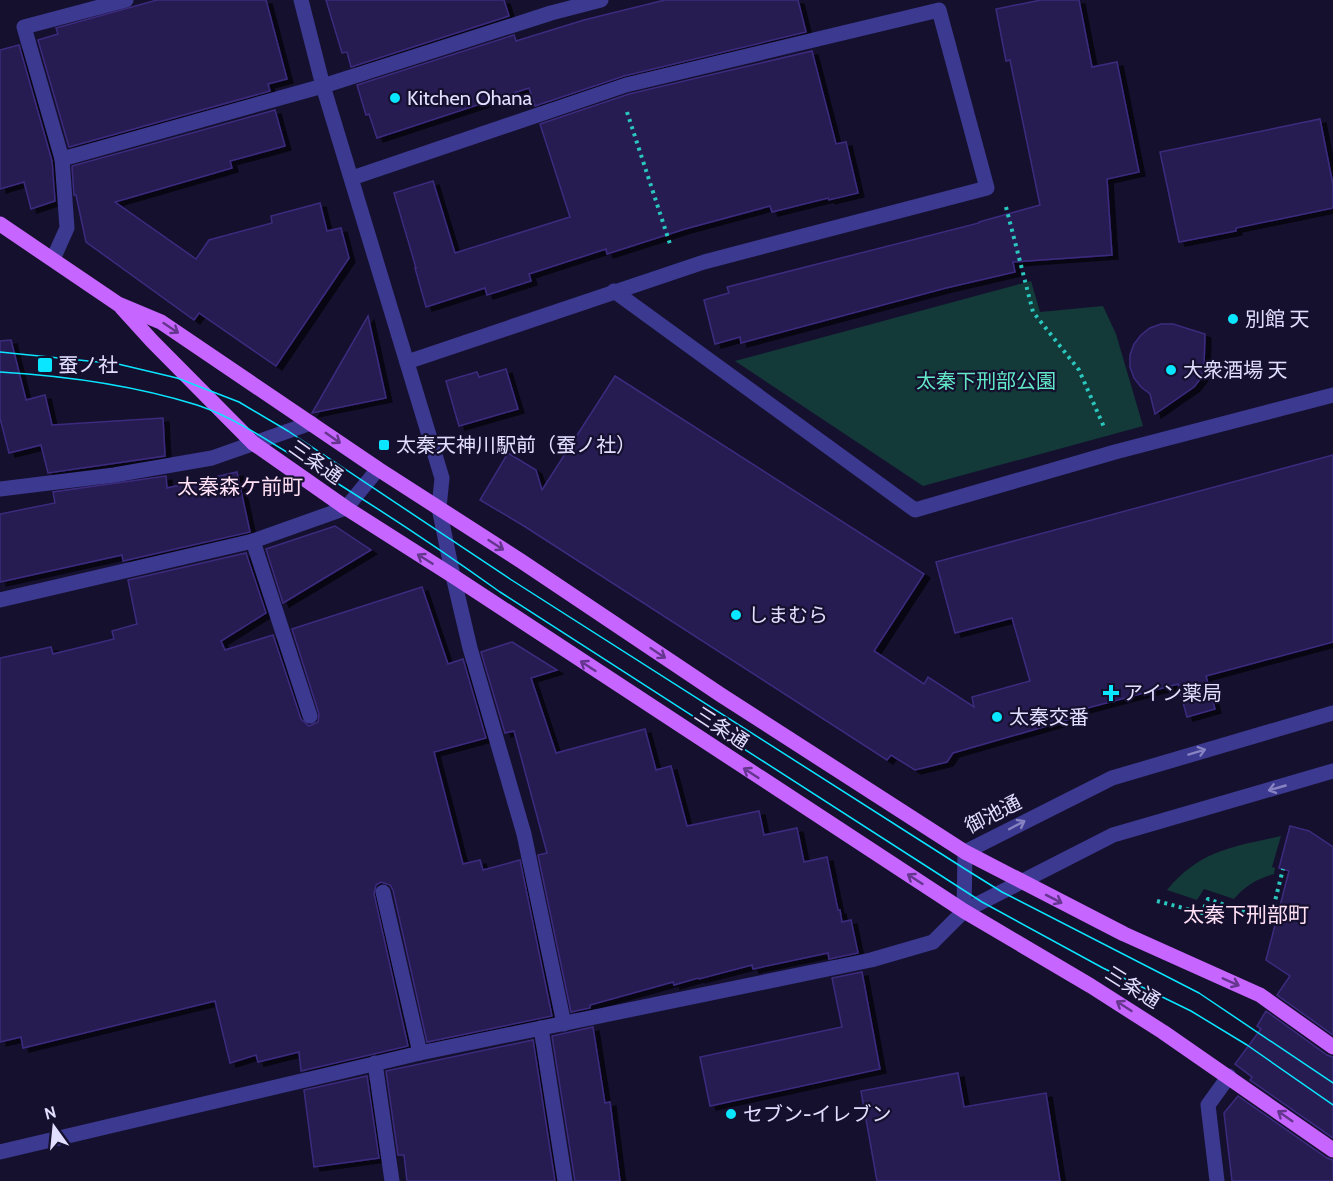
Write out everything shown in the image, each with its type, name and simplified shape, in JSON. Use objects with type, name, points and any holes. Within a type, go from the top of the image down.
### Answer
[{"type":"main road","name":"三条通","points":[[0,224],[118,304],[161,322],[378,469],[721,695],[965,852],[1124,934],[1260,995],[1333,1047]]},
{"type":"main road","name":"三条通","points":[[118,304],[253,443],[346,508],[964,911],[1100,991],[1228,1076],[1333,1150]]},
{"type":"street","points":[[52,259],[67,228],[62,159],[24,27],[126,0]]},
{"type":"street","points":[[301,0],[323,86],[442,478],[440,508],[453,576],[470,648],[524,834],[564,1024]]},
{"type":"street","points":[[62,159],[323,86],[551,13],[601,0]]},
{"type":"street","points":[[352,178],[619,88],[939,10],[987,188],[704,262],[407,362]]},
{"type":"street","points":[[614,291],[915,510],[1115,452],[1333,395]]},
{"type":"street","points":[[0,489],[114,475],[212,458],[311,423]]},
{"type":"street","points":[[0,600],[252,541],[346,508],[378,469]]},
{"type":"street","points":[[252,541],[310,716]]},
{"type":"street","name":"御池通","points":[[964,911],[965,852],[1112,778],[1333,712]]},
{"type":"street","points":[[0,1152],[420,1053],[871,960],[933,942],[964,911],[1113,836],[1333,771]]},
{"type":"street","points":[[383,892],[420,1053]]},
{"type":"street","points":[[540,1028],[565,1181]]},
{"type":"street","points":[[375,1063],[392,1181]]},
{"type":"street","points":[[1217,1181],[1208,1105],[1228,1076]]},
{"type":"path","points":[[619,88],[679,271]]},
{"type":"path","points":[[987,188],[1003,197],[1032,312],[1079,370],[1115,452]]},
{"type":"path","points":[[1157,901],[1202,913],[1208,899],[1270,921],[1283,869]]},
{"type":"green space","name":"太秦下刑部公園","points":[[1031,281],[1040,312],[1103,306],[1116,334],[1143,426],[923,486],[735,361]]},
{"type":"green space","points":[[1281,836],[1272,867],[1275,868],[1274,874],[1252,883],[1234,899],[1204,889],[1197,900],[1167,890],[1192,866],[1205,858],[1233,847]]},
{"type":"building","points":[[157,0],[266,0],[287,79],[268,84],[270,91],[69,147],[38,40],[58,34],[56,28]]},
{"type":"building","points":[[326,0],[504,0],[509,16],[351,67],[347,52],[342,53]]},
{"type":"building","points":[[665,0],[798,0],[806,32],[624,76],[535,106],[529,88],[377,138],[369,114],[366,115],[357,85],[514,35],[516,41],[584,20]]},
{"type":"building","points":[[1041,0],[1079,0],[1092,67],[1117,62],[1139,172],[1107,179],[1112,255],[1013,262],[1015,272],[946,288],[741,343],[740,337],[715,344],[704,300],[729,293],[727,287],[979,223],[1040,205],[1010,60],[1006,61],[996,9]]},
{"type":"building","points":[[19,45],[52,161],[55,201],[31,209],[24,182],[0,189],[0,50]]},
{"type":"building","points":[[812,51],[836,144],[846,142],[858,193],[772,212],[770,206],[685,229],[607,254],[606,249],[529,274],[531,281],[487,295],[485,288],[426,307],[394,193],[433,181],[455,253],[570,217],[540,124],[629,94]]},
{"type":"building","points":[[275,110],[285,146],[230,161],[232,168],[115,202],[196,259],[209,240],[272,223],[271,216],[320,203],[327,231],[341,228],[349,258],[276,366],[199,313],[194,320],[86,242],[76,195],[74,195],[72,166]]},
{"type":"building","points":[[1320,119],[1333,185],[1333,208],[1179,242],[1160,152]]},
{"type":"building","points":[[368,316],[386,398],[312,413]]},
{"type":"building","points":[[1161,324],[1173,324],[1205,334],[1204,366],[1201,378],[1194,387],[1155,414],[1150,394],[1134,378],[1130,367],[1130,355],[1141,335]]},
{"type":"building","points":[[11,340],[26,400],[45,395],[52,425],[163,418],[165,456],[48,473],[41,445],[9,453],[0,418],[0,341]]},
{"type":"building","points":[[506,369],[518,409],[459,426],[446,381],[477,372],[479,377]]},
{"type":"building","points":[[615,376],[924,574],[874,651],[924,684],[928,677],[974,707],[972,697],[1030,681],[1012,618],[955,633],[936,562],[1333,455],[1333,642],[1206,676],[1215,709],[1187,717],[1178,684],[1076,711],[1078,717],[953,753],[947,762],[915,770],[891,755],[887,760],[480,500],[508,453],[536,470],[542,490]]},
{"type":"building","points":[[237,472],[250,532],[123,561],[122,555],[0,582],[0,514],[55,503],[53,492],[166,476],[167,488]]},
{"type":"building","points":[[335,526],[371,550],[283,603],[266,549]]},
{"type":"building","points":[[246,553],[266,613],[221,641],[225,650],[273,635],[301,719],[309,726],[318,722],[319,714],[292,629],[422,587],[448,664],[463,659],[486,738],[434,752],[463,864],[480,860],[483,870],[520,860],[552,1016],[427,1042],[393,890],[390,885],[381,882],[376,885],[374,894],[408,1046],[301,1071],[299,1052],[258,1062],[256,1055],[230,1063],[215,1001],[23,1048],[21,1037],[0,1042],[0,658],[51,647],[53,654],[114,639],[112,631],[137,624],[128,580]]},
{"type":"building","points":[[512,642],[557,670],[531,678],[556,753],[645,729],[656,770],[671,766],[687,826],[759,811],[764,835],[797,828],[804,862],[827,857],[838,910],[840,910],[842,922],[851,920],[858,953],[829,959],[828,953],[753,969],[752,965],[674,985],[673,982],[571,1012],[538,855],[547,853],[514,731],[505,733],[481,652]]},
{"type":"building","points":[[1290,826],[1309,831],[1333,847],[1333,1035],[1277,995],[1290,976],[1266,960],[1289,871],[1279,868]]},
{"type":"building","points":[[862,972],[880,1069],[710,1106],[700,1057],[842,1027],[832,978]]},
{"type":"building","points":[[1266,1011],[1333,1057],[1333,1138],[1250,1080],[1252,1077],[1235,1064],[1261,1029],[1257,1026]]},
{"type":"building","points":[[593,1027],[605,1103],[610,1102],[620,1181],[575,1181],[552,1036]]},
{"type":"building","points":[[533,1040],[555,1181],[407,1181],[404,1155],[398,1155],[386,1071]]},
{"type":"building","points":[[958,1073],[964,1107],[1046,1093],[1060,1181],[877,1181],[861,1091]]},
{"type":"building","points":[[367,1076],[379,1158],[314,1167],[304,1090]]},
{"type":"building","points":[[1238,1096],[1333,1160],[1333,1181],[1232,1181],[1224,1113]]},
{"type":"tram line","points":[[0,352],[118,364],[177,378],[239,402],[288,431],[510,579],[965,869],[1002,892],[1199,993],[1333,1083]]},
{"type":"tram line","points":[[0,372],[75,379],[149,392],[197,405],[239,424],[380,510],[500,592],[982,902],[1103,968],[1191,1011],[1247,1045],[1333,1105]]},
{"type":"place","name":"Kitchen Ohana","points":[[395,98]]},
{"type":"place","name":"別館 天","points":[[1233,319]]},
{"type":"place","name":"蚕ノ社","points":[[45,365]]},
{"type":"place","name":"大衆酒場 天","points":[[1171,370]]},
{"type":"place","name":"太秦天神川駅前（蚕ノ社）","points":[[384,445]]},
{"type":"place","name":"しまむら","points":[[736,615]]},
{"type":"place","name":"アイン薬局","points":[[1111,693]]},
{"type":"place","name":"太秦交番","points":[[997,717]]},
{"type":"place","name":"セブン-イレブン","points":[[731,1114]]},
{"type":"district","name":"太秦森ケ前町","points":[[240,487]]},
{"type":"district","name":"太秦下刑部町","points":[[1246,915]]}]
